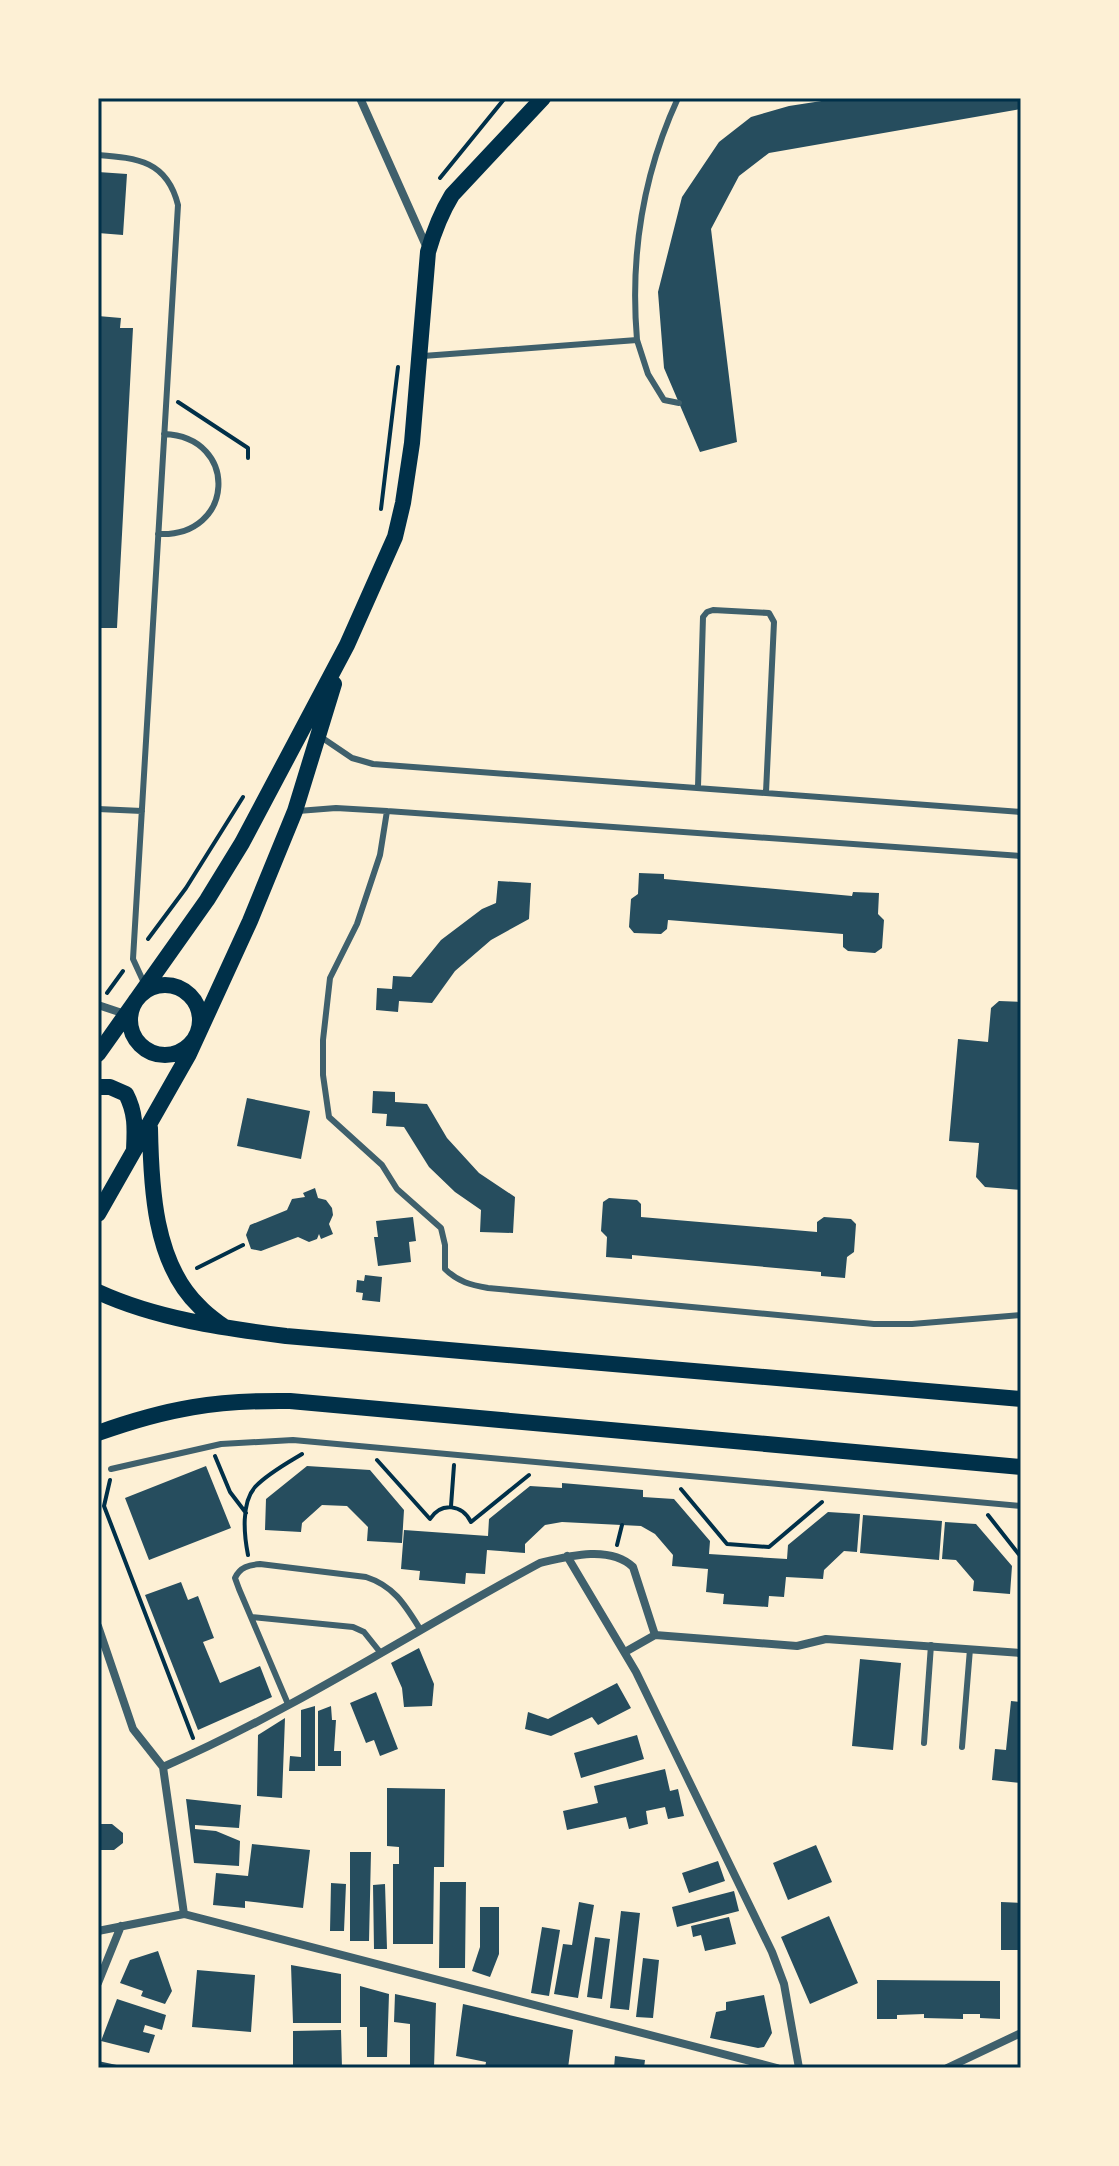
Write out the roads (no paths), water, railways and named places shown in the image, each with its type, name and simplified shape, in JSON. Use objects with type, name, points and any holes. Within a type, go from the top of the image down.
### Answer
[{"type":"main road","points":[[98,1054],[207,900],[242,843],[347,645],[395,537],[409,473],[428,252],[441,213],[452,195],[543,98]]},
{"type":"main road","points":[[98,1214],[150,1126],[196,1038],[201,1028],[201,1016],[191,995],[171,985],[148,989],[135,1004],[131,1029],[135,1040],[154,1054],[178,1054],[189,1048],[196,1038],[250,921],[295,811],[347,645]]},
{"type":"main road","points":[[98,1087],[110,1087],[126,1094],[134,1109],[133,1155]]},
{"type":"main road","points":[[150,1126],[151,1184],[161,1236],[182,1285],[197,1305],[225,1327]]},
{"type":"main road","points":[[98,1292],[152,1311],[225,1327],[346,1342],[1021,1399]]},
{"type":"main road","points":[[98,1433],[179,1408],[207,1403],[290,1401],[1021,1467]]},
{"type":"street","points":[[360,98],[428,252]]},
{"type":"street","points":[[98,1005],[135,1004]]},
{"type":"street","points":[[163,1767],[288,1704],[540,1563],[567,1556],[615,1555],[625,1560],[633,1567],[655,1635]]},
{"type":"street","points":[[567,1556],[625,1652],[779,1967],[799,2068]]},
{"type":"street","points":[[98,1626],[133,1729],[163,1767],[184,1914]]},
{"type":"street","points":[[625,1652],[655,1635],[797,1646],[826,1639],[1021,1653]]},
{"type":"street","points":[[98,1931],[184,1914],[777,2068]]},
{"type":"street","points":[[98,1983],[121,1926]]},
{"type":"street","points":[[947,2068],[1021,2033]]},
{"type":"lane","points":[[678,98],[650,170],[633,295],[637,340],[648,374],[664,400],[679,403]]},
{"type":"lane","points":[[98,155],[138,160],[153,166],[167,177],[178,205],[133,959],[135,1004]]},
{"type":"lane","points":[[419,356],[637,340]]},
{"type":"lane","points":[[158,534],[173,535],[188,531],[202,522],[212,510],[218,495],[214,464],[206,450],[179,434],[164,434]]},
{"type":"lane","points":[[698,787],[703,617],[713,610],[769,613],[774,622],[766,792]]},
{"type":"lane","points":[[318,735],[352,758],[373,764],[1021,812]]},
{"type":"lane","points":[[295,811],[336,808],[387,811],[1021,856]]},
{"type":"lane","points":[[98,809],[142,811]]},
{"type":"lane","points":[[387,811],[380,855],[357,924],[330,978],[323,1040],[323,1075],[329,1117],[382,1165],[397,1189],[441,1228],[445,1269],[454,1277],[466,1284],[488,1288],[874,1324],[1021,1315]]},
{"type":"lane","points":[[111,1469],[211,1446],[293,1440],[1021,1506]]},
{"type":"lane","points":[[288,1704],[235,1578],[239,1571],[250,1565],[366,1577],[389,1586],[420,1629]]},
{"type":"lane","points":[[251,1617],[353,1627],[364,1632],[380,1652]]},
{"type":"lane","points":[[924,1743],[931,1645]]},
{"type":"lane","points":[[962,1747],[970,1649]]}]
